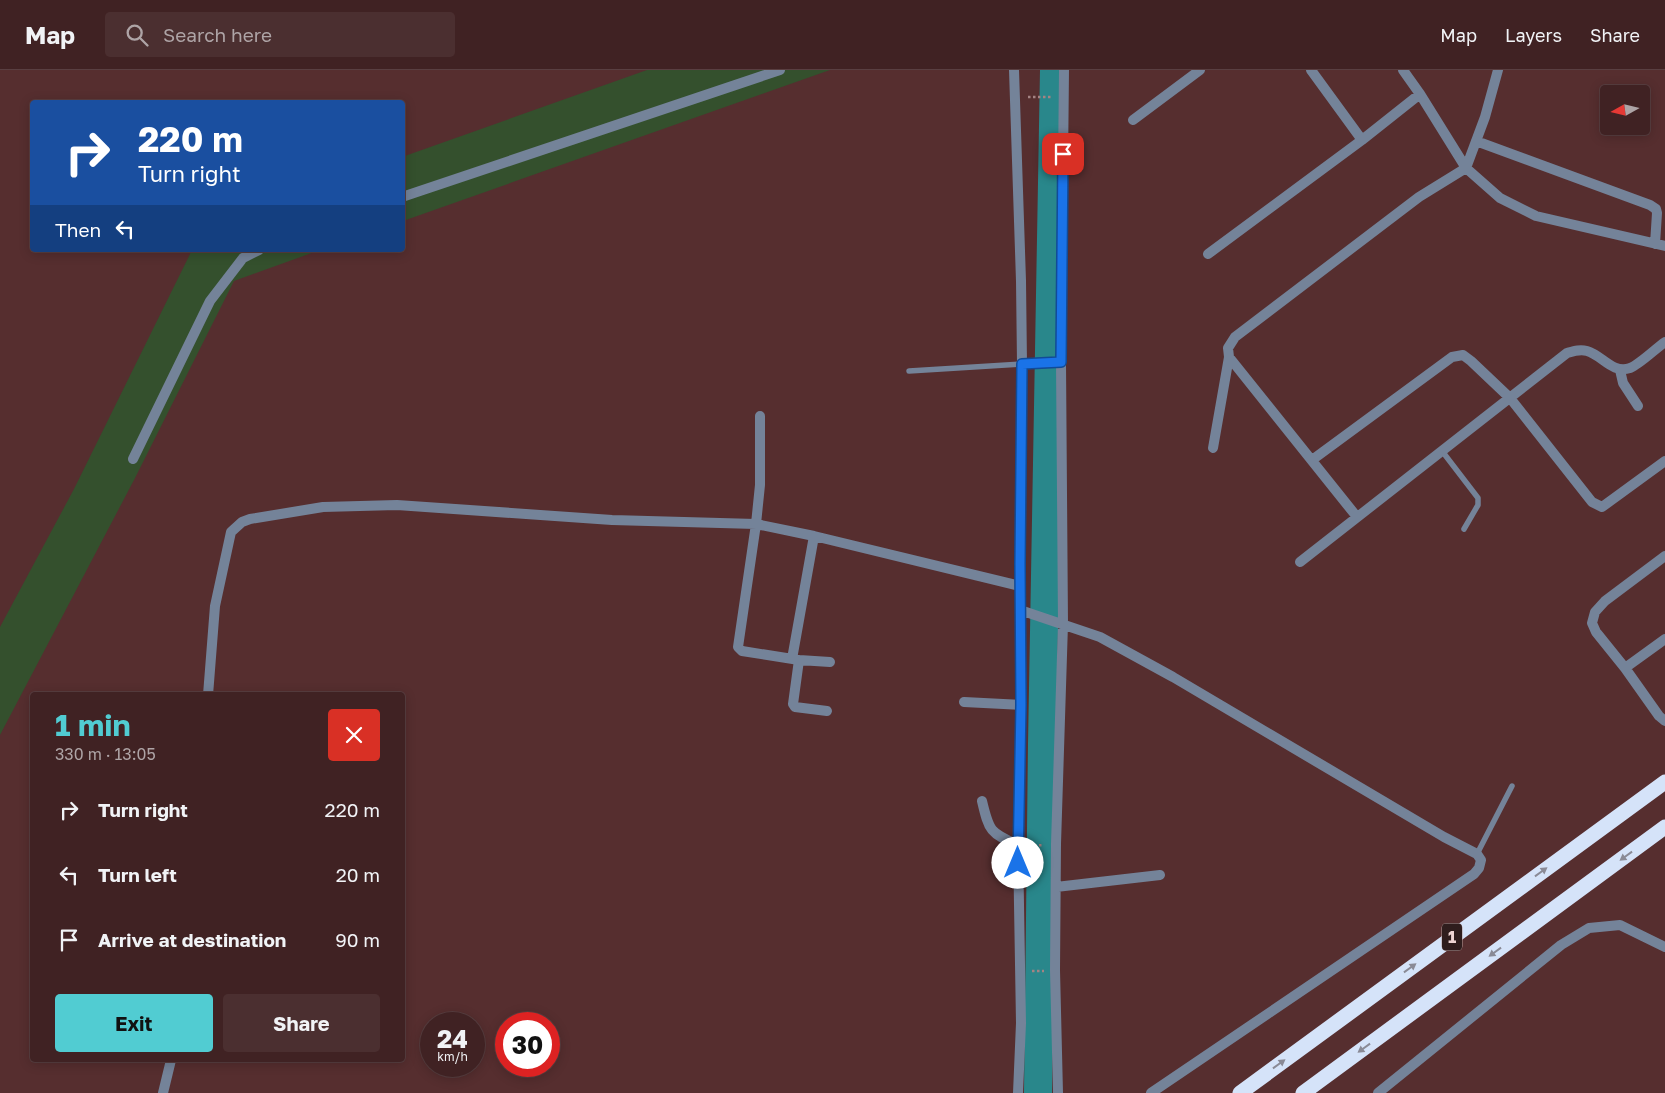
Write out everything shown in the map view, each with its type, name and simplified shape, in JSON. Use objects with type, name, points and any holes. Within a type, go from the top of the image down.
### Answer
[{"type":"highway","name":"1","points":[[1240,1093],[1665,782]]},
{"type":"highway","name":"1","points":[[1303,1093],[1665,828]]},
{"type":"street","points":[[405,195],[780,70]]},
{"type":"street","points":[[1014,70],[1021,281],[1027,363],[1020,586],[1023,611],[1021,705],[1023,845],[1021,1023],[1018,1093]]},
{"type":"street","points":[[1058,1093],[1055,970],[1056,834],[1063,624],[1057,362],[1064,70]]},
{"type":"street","points":[[1133,120],[1200,70]]},
{"type":"street","points":[[1311,70],[1362,140]]},
{"type":"street","points":[[1403,70],[1466,168],[1500,198],[1536,216],[1660,245],[1657,213],[1656,209],[1650,205],[1476,141]]},
{"type":"street","points":[[1213,448],[1229,357],[1228,348],[1235,337],[1419,197],[1466,168],[1498,70]]},
{"type":"street","points":[[1208,254],[1362,140],[1420,94]]},
{"type":"street","points":[[133,459],[210,301],[243,258],[255,252]]},
{"type":"street","points":[[1300,562],[1567,353],[1578,350],[1588,351],[1620,370],[1631,367],[1665,342]]},
{"type":"street","points":[[1312,460],[1452,356],[1462,355],[1471,361],[1510,398],[1592,502],[1602,507],[1665,461]]},
{"type":"street","points":[[1229,357],[1357,517]]},
{"type":"street","points":[[1027,363],[1057,362]]},
{"type":"street","points":[[1620,370],[1623,383],[1638,406]]},
{"type":"street","points":[[760,416],[760,485],[738,647],[742,651],[795,660],[830,662]]},
{"type":"street","points":[[208,692],[215,606],[231,532],[242,522],[323,507],[397,505],[612,520],[756,524],[814,536],[1020,586]]},
{"type":"street","points":[[814,536],[795,660],[793,704],[795,707],[826,711]]},
{"type":"street","points":[[1665,556],[1605,601],[1595,612],[1592,623],[1596,632],[1625,668],[1659,716],[1665,721]]},
{"type":"street","points":[[1023,611],[1100,637],[1173,677],[1435,832],[1477,854],[1481,860],[1479,868],[1474,874],[1151,1093]]},
{"type":"street","points":[[1625,668],[1665,639]]},
{"type":"street","points":[[964,702],[1021,705]]},
{"type":"street","points":[[982,801],[986,817],[996,836],[1023,845]]},
{"type":"street","points":[[1056,887],[1160,875]]},
{"type":"street","points":[[1378,1093],[1562,945],[1589,928],[1620,925],[1665,947]]},
{"type":"street","points":[[163,1093],[170,1062]]},
{"type":"lane","points":[[909,371],[1027,363]]},
{"type":"lane","points":[[1442,451],[1478,498],[1478,505],[1464,528]]},
{"type":"lane","points":[[1477,854],[1512,786]]},
{"type":"path","points":[[1028,97],[1056,97]]},
{"type":"path","points":[[1023,845],[1045,845]]},
{"type":"path","points":[[1029,971],[1049,971]]},
{"type":"green space","points":[[647,70],[830,70],[405,220],[405,156]]},
{"type":"green space","points":[[191,252],[314,252],[234,281],[134,480],[0,735],[0,627],[74,489]]},
{"type":"waterway","points":[[1038,1093],[1054,70]]},
{"type":"route","points":[[1018,863],[1021,705],[1022,364],[1061,362],[1063,154]]}]
